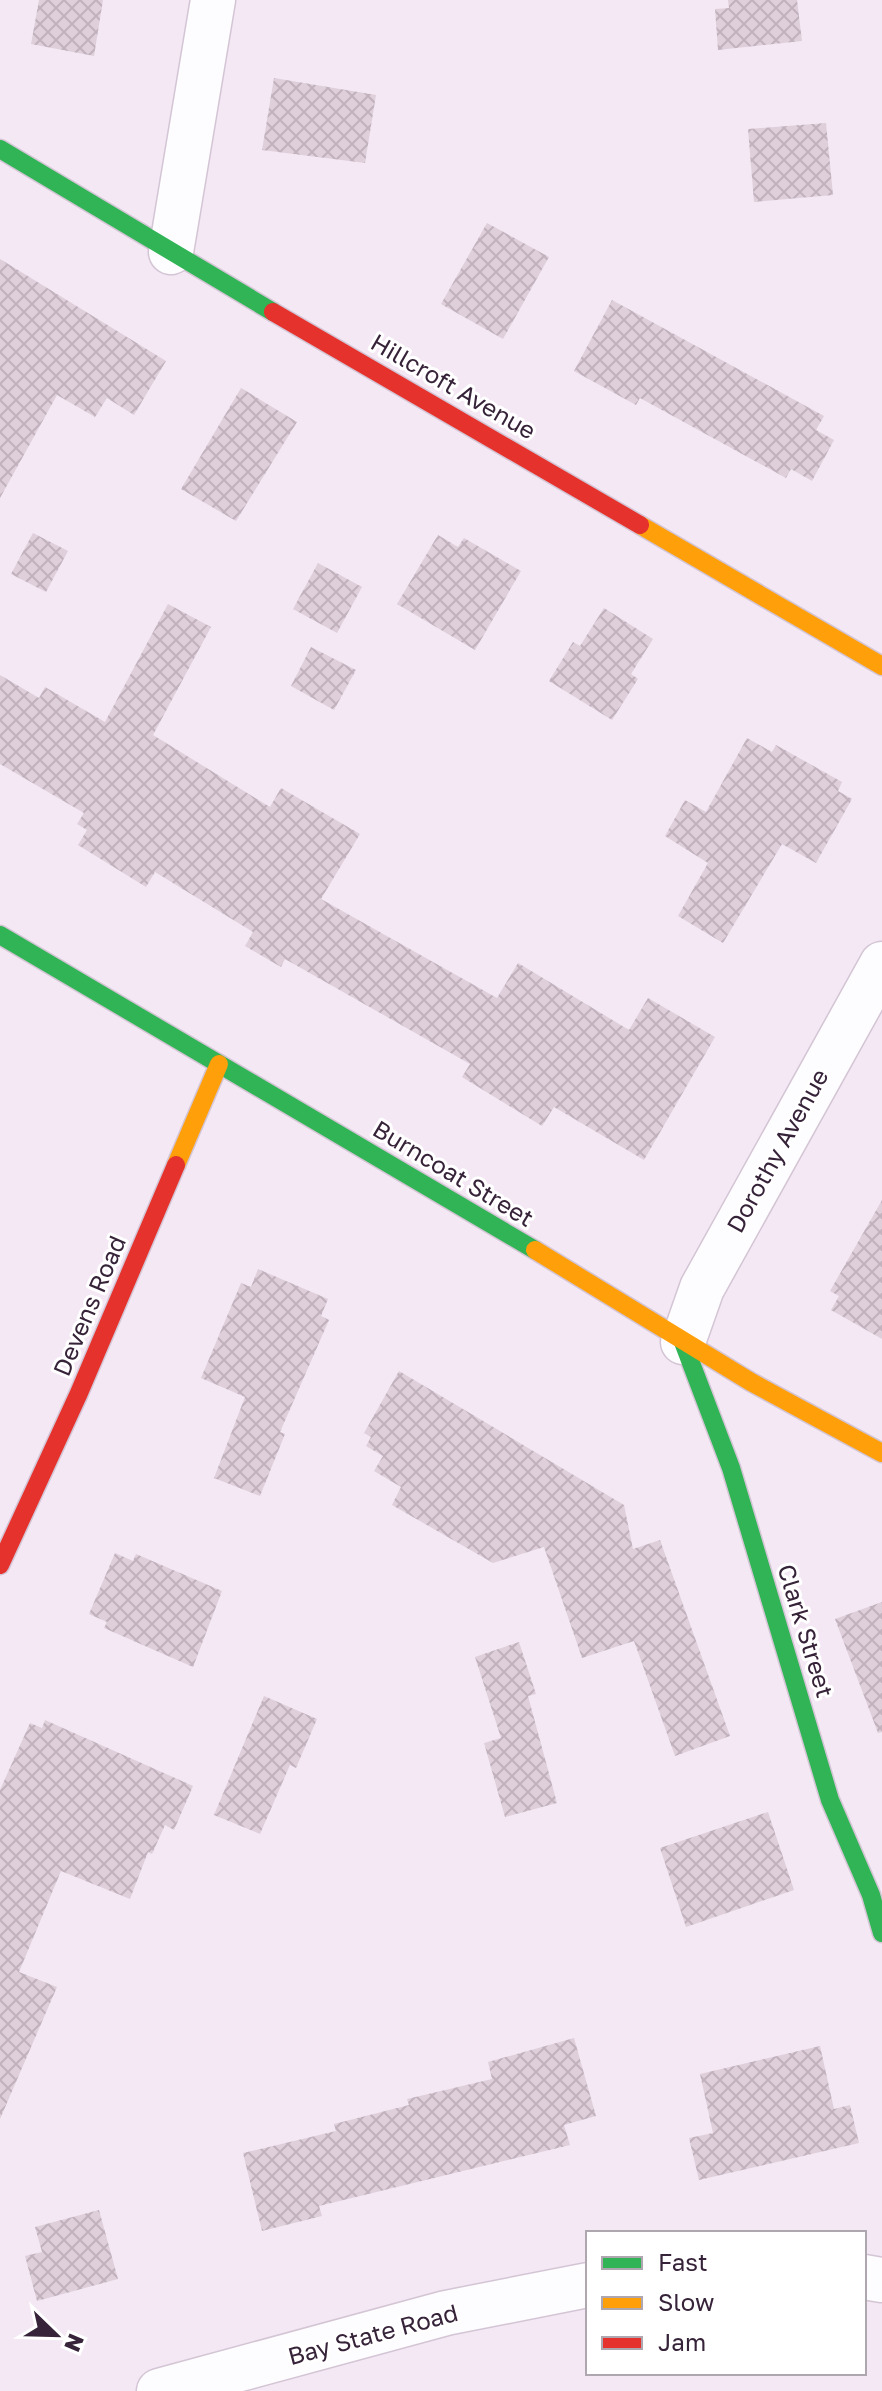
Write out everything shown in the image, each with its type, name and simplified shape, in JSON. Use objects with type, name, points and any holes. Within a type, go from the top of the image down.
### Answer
[{"type":"street","points":[[171,252],[213,0]]},
{"type":"street","name":"Hillcroft Avenue","points":[[0,149],[882,666]]},
{"type":"street","name":"Burncoat Street","points":[[0,935],[683,1342],[882,1453]]},
{"type":"street","name":"Dorothy Avenue","points":[[683,1342],[702,1288],[882,964]]},
{"type":"street","name":"Devens Road","points":[[0,1565],[79,1393],[219,1064]]},
{"type":"street","name":"Clark Street","points":[[683,1342],[731,1468],[830,1800],[871,1895],[882,1933]]},
{"type":"street","name":"Bay State Road","points":[[159,2391],[446,2313],[586,2285]]},
{"type":"building","points":[[39,0],[103,0],[94,56],[31,44]]},
{"type":"building","points":[[728,0],[797,0],[802,41],[718,50],[715,9],[729,8]]},
{"type":"building","points":[[274,78],[376,95],[365,163],[262,150]]},
{"type":"building","points":[[826,123],[833,195],[754,202],[748,129]]},
{"type":"building","points":[[487,223],[549,257],[503,339],[441,304]]},
{"type":"building","points":[[0,259],[166,361],[134,415],[107,398],[95,417],[57,395],[0,498]]},
{"type":"building","points":[[612,300],[824,416],[816,430],[834,440],[812,481],[791,469],[786,478],[640,398],[636,405],[574,371]]},
{"type":"building","points":[[241,388],[297,422],[236,521],[181,489]]},
{"type":"building","points":[[33,533],[68,551],[46,592],[11,574]]},
{"type":"building","points":[[438,535],[458,547],[464,538],[521,571],[475,650],[397,604]]},
{"type":"building","points":[[318,563],[362,587],[337,633],[293,609]]},
{"type":"building","points":[[168,604],[211,627],[153,735],[270,807],[281,788],[360,834],[321,899],[497,998],[518,963],[629,1030],[648,998],[715,1037],[644,1160],[554,1107],[542,1126],[462,1077],[470,1064],[285,959],[281,967],[245,946],[253,932],[155,872],[146,887],[78,845],[87,830],[77,824],[84,813],[0,764],[0,675],[39,698],[45,687],[105,722]]},
{"type":"building","points":[[604,608],[653,639],[631,674],[638,679],[612,720],[549,681],[573,642],[580,646]]},
{"type":"building","points":[[311,647],[356,670],[334,710],[291,686]]},
{"type":"building","points":[[747,738],[772,752],[776,745],[842,782],[838,791],[852,799],[816,863],[782,844],[723,943],[678,916],[708,863],[665,836],[685,800],[706,812]]},
{"type":"building","points":[[882,1200],[882,1339],[831,1310],[839,1296],[830,1291]]},
{"type":"building","points":[[258,1269],[328,1299],[321,1316],[329,1320],[280,1432],[285,1434],[260,1496],[214,1478],[245,1397],[201,1378],[241,1283],[251,1287]]},
{"type":"building","points":[[399,1371],[624,1505],[633,1549],[660,1540],[730,1736],[675,1756],[634,1641],[582,1658],[544,1547],[493,1563],[392,1505],[401,1487],[374,1471],[383,1456],[366,1446],[371,1437],[364,1433]]},
{"type":"building","points":[[115,1553],[133,1561],[136,1554],[222,1591],[193,1667],[104,1628],[107,1622],[89,1614]]},
{"type":"building","points":[[882,1602],[882,1732],[878,1733],[835,1619]]},
{"type":"building","points":[[519,1642],[536,1694],[528,1696],[557,1803],[505,1817],[484,1743],[501,1738],[475,1657]]},
{"type":"building","points":[[264,1696],[317,1719],[296,1768],[290,1765],[260,1834],[214,1815]]},
{"type":"building","points":[[45,1720],[193,1786],[174,1830],[165,1825],[152,1854],[148,1852],[130,1899],[61,1871],[19,1972],[57,1987],[0,2119],[0,1790],[30,1723],[42,1728]]},
{"type":"building","points":[[768,1812],[794,1890],[686,1927],[660,1848]]},
{"type":"building","points":[[574,2038],[596,2116],[564,2125],[570,2145],[319,2206],[322,2216],[262,2231],[243,2153],[336,2131],[334,2124],[409,2105],[407,2099],[492,2079],[488,2062]]},
{"type":"building","points":[[820,2046],[834,2109],[850,2105],[859,2143],[699,2180],[689,2138],[713,2133],[700,2074]]},
{"type":"building","points":[[99,2210],[118,2279],[37,2301],[25,2256],[42,2252],[35,2227]]},
{"type":"traffic: fast","points":[[0,149],[273,312]]},
{"type":"traffic: fast","points":[[0,935],[535,1250]]},
{"type":"traffic: fast","points":[[683,1342],[731,1468],[830,1800],[871,1895],[882,1933]]},
{"type":"traffic: slow","points":[[640,525],[882,666]]},
{"type":"traffic: slow","points":[[176,1165],[219,1064]]},
{"type":"traffic: slow","points":[[535,1250],[751,1382],[882,1453]]},
{"type":"traffic: jam","points":[[273,312],[640,525]]},
{"type":"traffic: jam","points":[[0,1565],[79,1393],[176,1165]]}]
